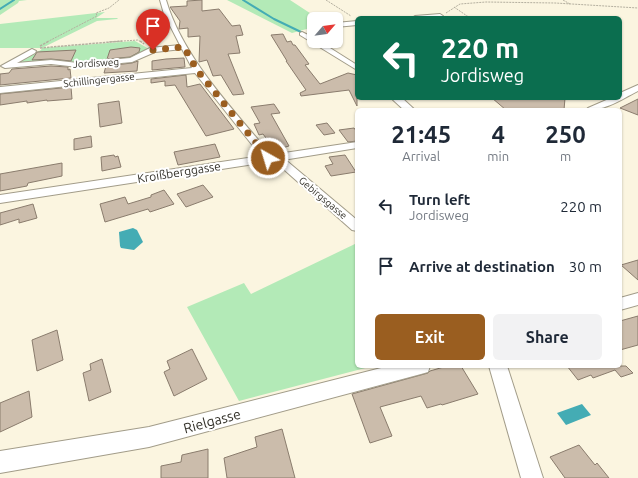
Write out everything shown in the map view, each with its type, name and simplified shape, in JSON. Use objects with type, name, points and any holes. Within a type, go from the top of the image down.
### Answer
[{"type":"street","name":"Gebirgsgasse","points":[[163,0],[167,14],[197,70],[268,158],[284,164],[355,225]]},
{"type":"street","points":[[343,24],[355,23]]},
{"type":"street","points":[[307,32],[302,34],[307,37]]},
{"type":"street","name":"Jordisweg","points":[[3,68],[51,62],[78,65],[132,60],[153,50],[184,47]]},
{"type":"street","points":[[325,48],[355,67]]},
{"type":"street","points":[[3,68],[32,51]]},
{"type":"street","name":"Schillingergasse","points":[[0,90],[197,70]]},
{"type":"street","points":[[622,96],[638,88]]},
{"type":"street","points":[[398,100],[408,108]]},
{"type":"street","points":[[594,108],[605,100]]},
{"type":"street","name":"Kroißberggasse","points":[[0,199],[355,145]]},
{"type":"street","points":[[622,303],[638,299]]},
{"type":"street","name":"Rielgasse","points":[[0,462],[149,437],[413,368]]},
{"type":"street","points":[[499,368],[532,478]]},
{"type":"path","points":[[32,51],[97,16],[96,13],[104,11],[115,5],[119,0]]},
{"type":"path","points":[[326,0],[351,16]]},
{"type":"path","points":[[563,0],[570,4]]},
{"type":"path","points":[[440,16],[454,7],[463,4],[486,2],[570,4],[638,8]]},
{"type":"path","points":[[454,7],[467,16]]},
{"type":"path","points":[[32,51],[44,47],[138,40],[153,50]]},
{"type":"green space","points":[[0,0],[27,0],[19,1],[0,15]]},
{"type":"green space","points":[[227,0],[290,0],[308,12],[307,12],[307,29],[292,33]]},
{"type":"green space","points":[[105,12],[96,18],[118,18],[97,21],[42,48],[0,48],[0,24]]},
{"type":"green space","points":[[135,41],[151,50],[132,59],[77,64],[54,61],[12,65],[41,50],[42,48]]},
{"type":"green space","points":[[355,244],[355,368],[365,368],[239,401],[187,307],[244,283],[251,294]]},
{"type":"water","points":[[133,228],[137,230],[143,242],[134,250],[121,248],[119,232]]},
{"type":"water","points":[[582,404],[591,415],[566,425],[557,413]]},
{"type":"building","points":[[202,0],[202,11],[219,9],[232,26],[240,25],[243,35],[236,36],[240,53],[228,54],[244,94],[233,95],[221,75],[213,76],[207,60],[199,62],[200,36],[188,37],[188,28],[179,29],[180,21],[170,7],[187,6],[187,1]]},
{"type":"building","points":[[283,34],[287,42],[291,41],[293,45],[295,45],[309,64],[305,65],[320,84],[348,73],[355,75],[355,100],[357,100],[357,106],[349,90],[301,96],[300,93],[306,90],[286,61],[271,35]]},
{"type":"building","points":[[131,47],[140,48],[139,52],[130,57],[107,59],[110,50]]},
{"type":"building","points":[[76,50],[71,61],[51,59],[32,60],[37,52]]},
{"type":"building","points":[[184,58],[185,67],[152,70],[152,61]]},
{"type":"building","points":[[138,61],[137,71],[104,73],[106,66]]},
{"type":"building","points":[[51,66],[68,67],[68,70],[70,69],[71,78],[0,85],[0,74],[9,73],[12,69]]},
{"type":"building","points":[[186,75],[187,87],[200,84],[234,129],[206,136],[175,85],[165,86],[165,81],[151,83],[151,79]]},
{"type":"building","points":[[71,87],[72,99],[47,100],[27,103],[27,101],[0,105],[0,94]]},
{"type":"building","points":[[638,99],[638,115],[620,108]]},
{"type":"building","points":[[494,100],[565,100],[564,108],[504,108]]},
{"type":"building","points":[[119,101],[122,123],[100,127],[98,104]]},
{"type":"building","points":[[274,104],[280,113],[271,114],[289,146],[275,150],[263,134],[259,135],[254,124],[260,123],[251,107]]},
{"type":"building","points":[[327,123],[335,133],[324,135],[316,125]]},
{"type":"building","points":[[354,128],[355,141],[348,142],[339,130]]},
{"type":"building","points":[[91,136],[92,147],[74,150],[74,139]]},
{"type":"building","points":[[215,144],[220,157],[178,165],[174,152]]},
{"type":"building","points":[[114,155],[115,157],[118,156],[121,167],[102,171],[101,157]]},
{"type":"building","points":[[345,155],[355,172],[331,176],[325,166],[333,164],[329,157]]},
{"type":"building","points":[[62,163],[62,176],[28,183],[27,186],[0,191],[0,174]]},
{"type":"building","points":[[203,185],[213,197],[186,207],[177,194]]},
{"type":"building","points":[[164,190],[174,204],[150,212],[148,209],[105,222],[100,204],[125,197],[128,204],[151,197],[151,195]]},
{"type":"building","points":[[33,204],[37,218],[19,223],[19,219],[0,225],[0,213]]},
{"type":"building","points":[[638,260],[638,280],[622,266]]},
{"type":"building","points":[[638,316],[638,345],[622,349],[622,320]]},
{"type":"building","points":[[57,330],[63,360],[37,371],[32,340]]},
{"type":"building","points":[[192,349],[207,379],[174,396],[164,372],[170,369],[167,361]]},
{"type":"building","points":[[102,359],[111,392],[89,401],[83,373],[91,370],[90,364]]},
{"type":"building","points":[[622,366],[626,366],[633,373],[621,377],[615,370],[593,378],[591,375],[578,380],[569,368],[622,368]]},
{"type":"building","points":[[440,368],[462,368],[478,394],[427,408],[421,396],[380,407],[392,436],[370,443],[352,394],[428,373]]},
{"type":"building","points":[[29,391],[32,417],[0,432],[0,403]]},
{"type":"building","points":[[282,429],[295,478],[227,478],[224,458],[257,447],[255,437]]},
{"type":"building","points":[[579,445],[595,465],[597,463],[609,478],[565,478],[550,457]]},
{"type":"building","points":[[208,449],[208,478],[161,478],[161,466],[181,462],[182,455]]},
{"type":"waterway","points":[[0,9],[14,0]]},
{"type":"waterway","points":[[243,0],[274,19],[301,32]]},
{"type":"route","points":[[153,50],[184,47],[197,70],[268,158]]}]
